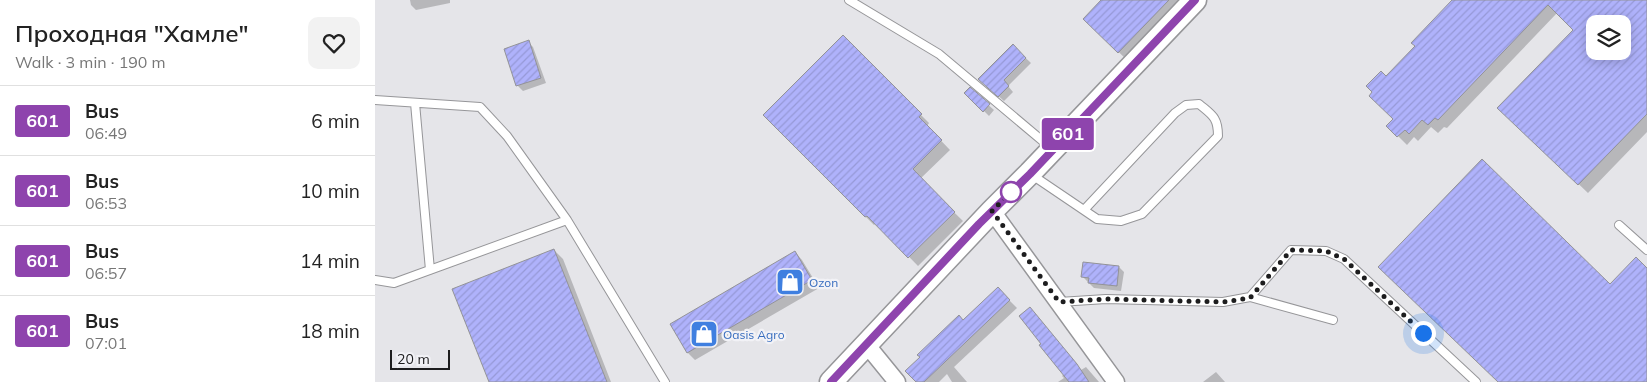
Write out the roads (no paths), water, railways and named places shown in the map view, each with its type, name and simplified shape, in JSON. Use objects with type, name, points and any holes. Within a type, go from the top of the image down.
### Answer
[{"type":"main road","points":[[831,382],[1195,0]]},
{"type":"street","points":[[992,211],[1116,382]]},
{"type":"street","points":[[866,344],[897,382]]},
{"type":"lane","points":[[849,0],[939,54],[1053,150]]},
{"type":"lane","points":[[375,100],[480,108],[507,136],[567,220],[665,382]]},
{"type":"lane","points":[[415,102],[430,270]]},
{"type":"lane","points":[[1030,174],[1097,219],[1121,221],[1142,214],[1218,136],[1218,126],[1215,118],[1199,104],[1186,105],[1175,113],[1084,210]]},
{"type":"lane","points":[[375,280],[394,283],[567,220]]},
{"type":"lane","points":[[1619,225],[1647,250]]},
{"type":"lane","points":[[1250,298],[1291,250],[1326,251],[1344,259],[1476,382]]},
{"type":"lane","points":[[1059,302],[1106,299],[1223,302],[1250,298],[1333,320]]},
{"type":"place","name":"Ozon","points":[[790,282]]},
{"type":"place","name":"Oasis Agro","points":[[704,334]]}]
